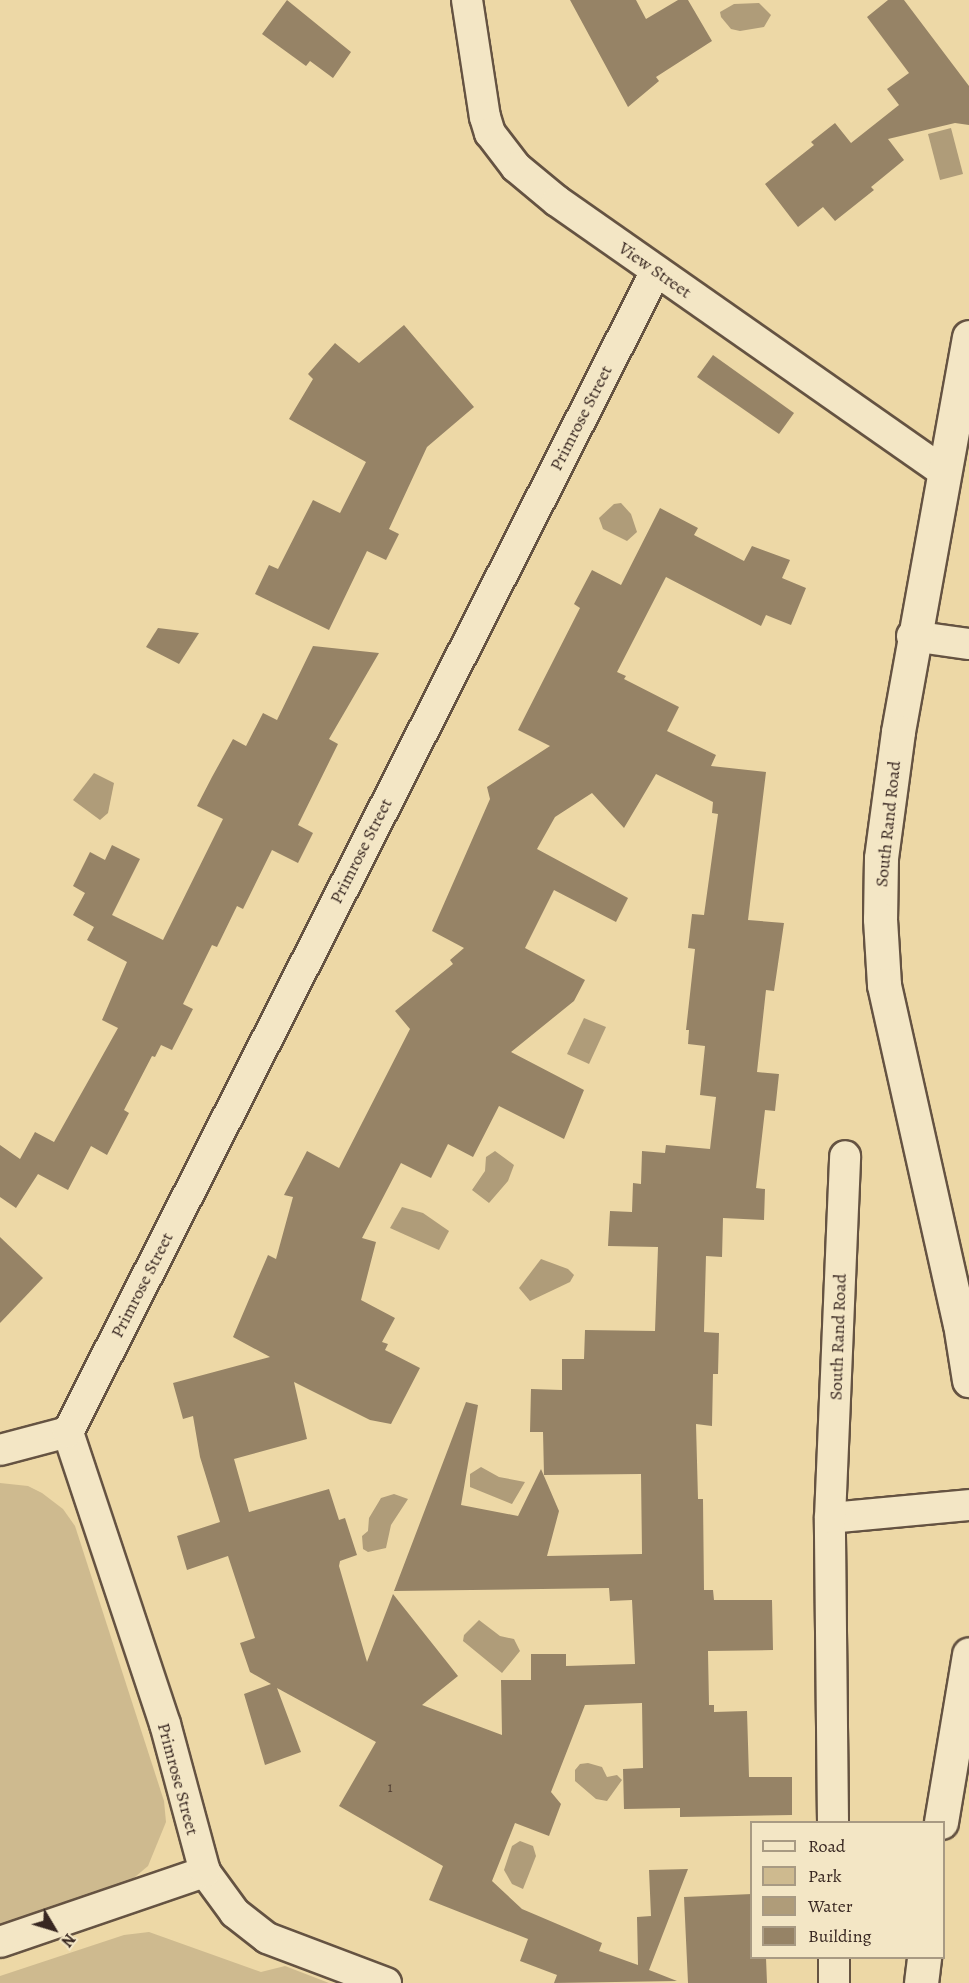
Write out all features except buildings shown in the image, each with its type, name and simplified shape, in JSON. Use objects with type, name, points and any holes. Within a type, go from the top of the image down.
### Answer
[{"type":"main road","name":"South Rand Road","points":[[969,337],[912,636],[881,858],[884,985],[960,1324],[969,1380]]},
{"type":"main road","points":[[941,1821],[969,1654]]},
{"type":"main road","points":[[921,1983],[924,1959]]},
{"type":"street","name":"View Street","points":[[467,0],[485,117],[501,149],[531,181],[944,472]]},
{"type":"street","name":"Primrose Street","points":[[386,1983],[267,1938],[235,1913],[205,1872],[165,1724],[68,1432],[656,271]]},
{"type":"street","points":[[912,636],[969,644]]},
{"type":"street","name":"South Rand Road","points":[[833,1821],[830,1518],[845,1156]]},
{"type":"street","points":[[0,1450],[68,1432]]},
{"type":"street","points":[[830,1518],[969,1505]]},
{"type":"street","points":[[0,1942],[205,1872]]},
{"type":"street","points":[[834,1959],[834,1983]]},
{"type":"green space","points":[[0,1483],[28,1486],[42,1493],[63,1509],[75,1526],[164,1801],[166,1822],[148,1866],[122,1888],[0,1928]]},
{"type":"green space","points":[[149,1932],[261,1972],[285,1966],[329,1983],[0,1983],[0,1976],[124,1935]]},
{"type":"water","points":[[759,3],[771,15],[764,27],[740,31],[731,29],[721,17],[720,12],[734,4]]},
{"type":"water","points":[[951,128],[963,174],[940,180],[928,134]]},
{"type":"water","points":[[621,503],[631,514],[637,532],[627,541],[603,529],[599,518],[614,504]]},
{"type":"water","points":[[94,773],[114,783],[108,813],[100,820],[73,800]]},
{"type":"water","points":[[584,1018],[606,1027],[589,1064],[567,1054]]},
{"type":"water","points":[[495,1151],[514,1165],[508,1181],[489,1203],[472,1190],[485,1171],[486,1157]]},
{"type":"water","points":[[402,1207],[423,1213],[449,1231],[439,1250],[390,1228]]},
{"type":"water","points":[[541,1259],[568,1269],[574,1275],[570,1282],[530,1301],[519,1288]]},
{"type":"water","points":[[481,1467],[499,1477],[525,1482],[512,1504],[470,1487],[470,1474]]},
{"type":"water","points":[[394,1494],[408,1499],[391,1525],[386,1548],[368,1552],[363,1549],[362,1536],[368,1531],[369,1518],[381,1498]]},
{"type":"water","points":[[479,1620],[500,1636],[514,1639],[520,1651],[502,1673],[463,1641],[464,1635]]},
{"type":"water","points":[[588,1763],[602,1767],[607,1777],[617,1775],[622,1780],[607,1801],[596,1799],[575,1781],[575,1770],[580,1764]]},
{"type":"water","points":[[520,1841],[533,1846],[536,1856],[523,1889],[512,1884],[504,1870],[512,1846]]}]
